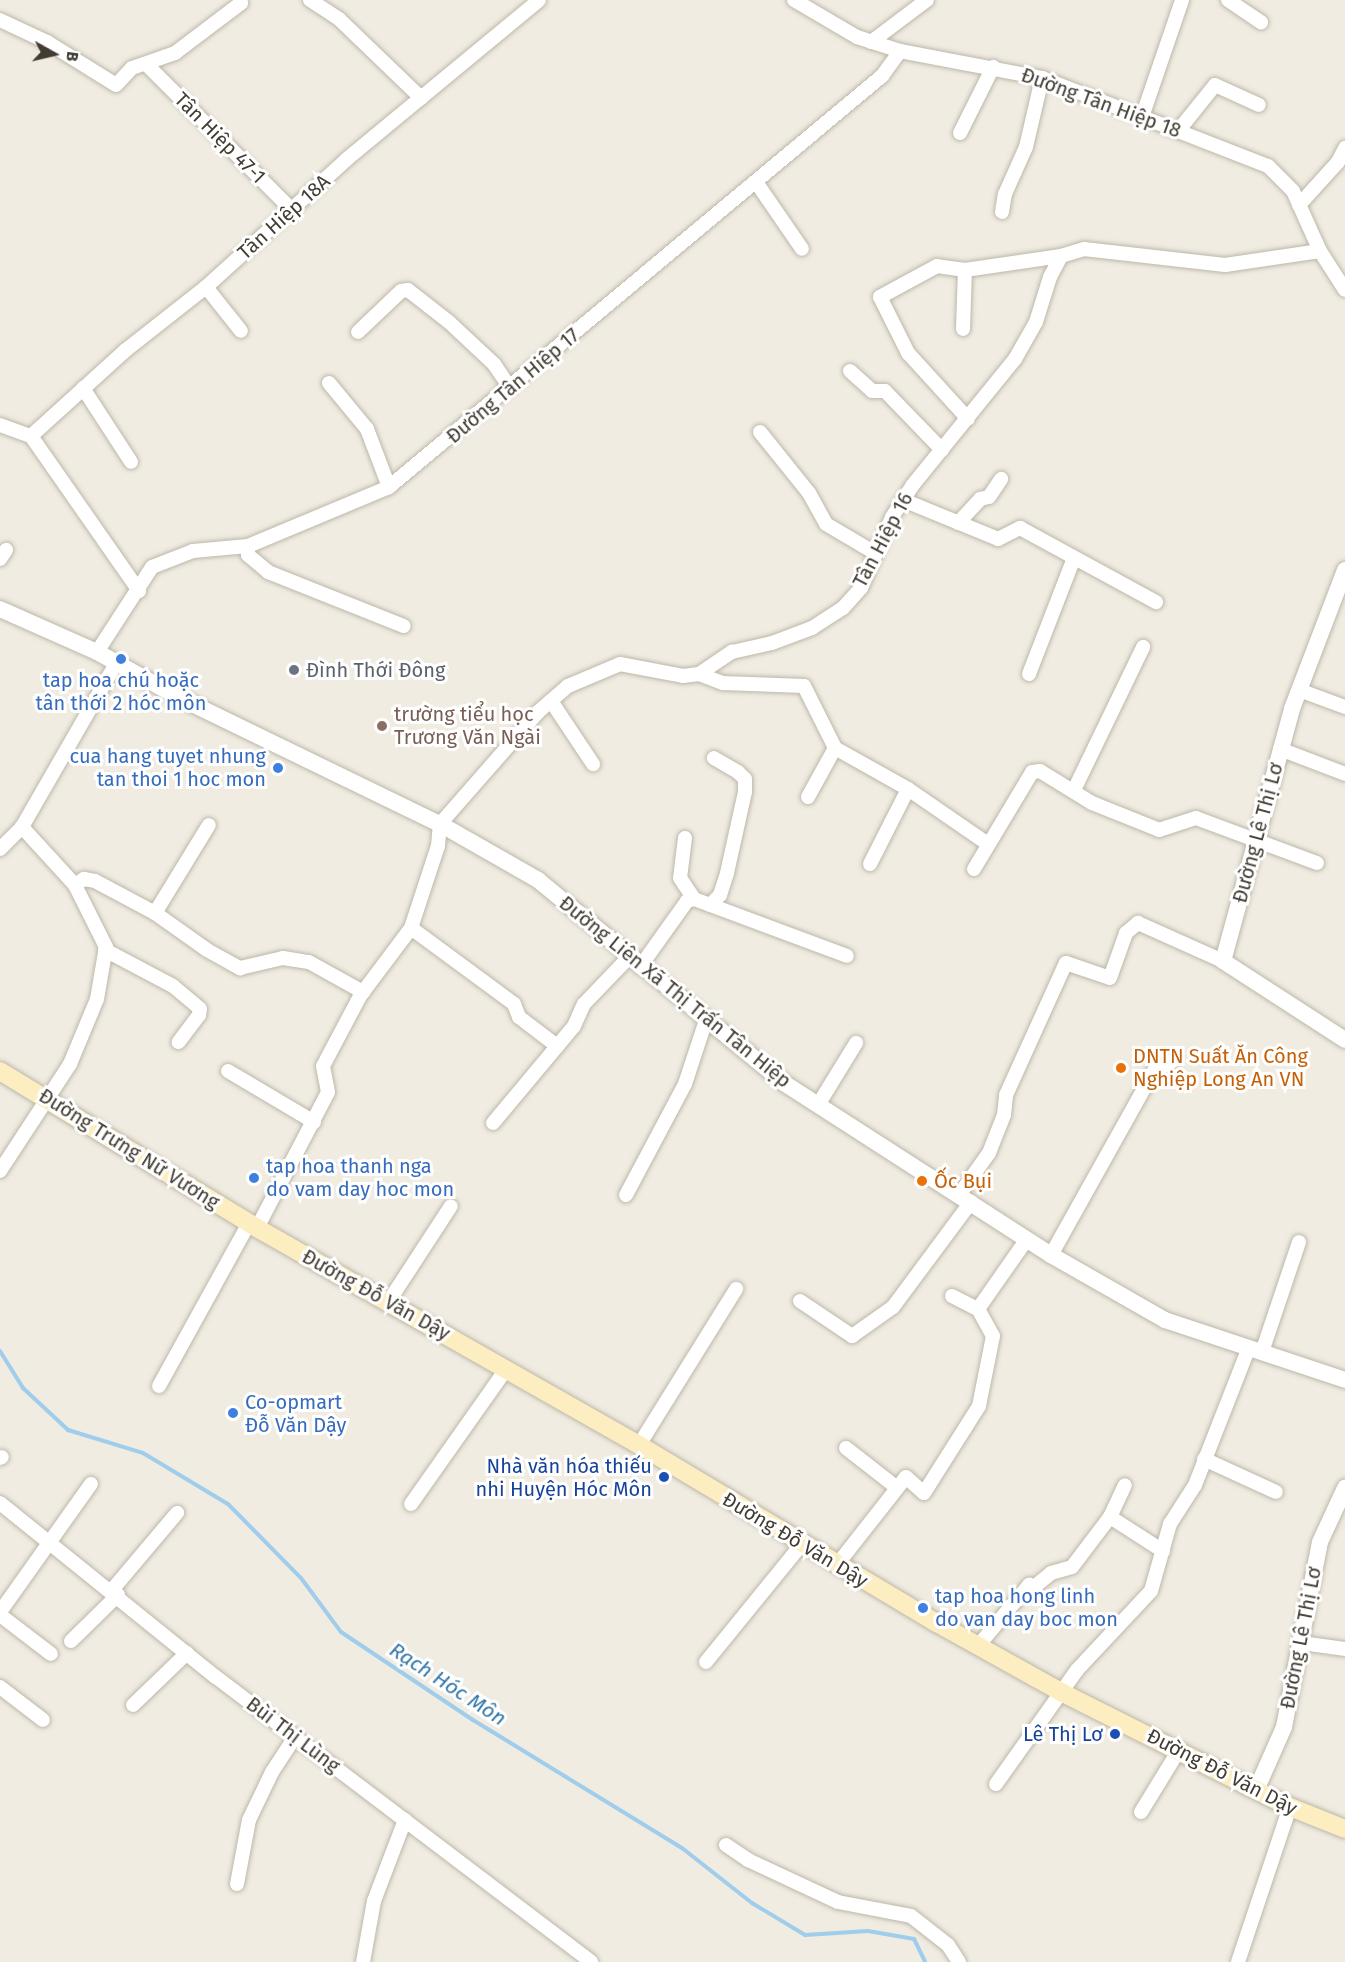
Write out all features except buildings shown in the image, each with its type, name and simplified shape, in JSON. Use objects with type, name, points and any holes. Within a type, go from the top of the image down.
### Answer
[{"type":"main road","name":"Đường Trưng Nữ Vương","points":[[0,1071],[48,1098],[253,1225]]},
{"type":"main road","name":"Đường Đỗ Văn Dậy","points":[[253,1225],[507,1368],[639,1445],[836,1566],[978,1646],[1063,1693],[1257,1788],[1290,1807],[1345,1829]]},
{"type":"street","points":[[310,0],[339,19],[421,98]]},
{"type":"street","name":"Tân Hiệp 18A","points":[[31,436],[83,388],[206,287],[421,98],[539,0]]},
{"type":"street","name":"Đường Tân Hiệp 18","points":[[794,0],[871,42],[900,51],[1042,78],[1268,166],[1293,190],[1320,251],[1345,290]]},
{"type":"street","points":[[871,42],[927,0]]},
{"type":"street","points":[[1142,117],[1182,0]]},
{"type":"street","points":[[1228,0],[1261,22]]},
{"type":"street","points":[[0,20],[47,42],[116,85],[132,68],[148,66],[175,53],[241,3]]},
{"type":"street","name":"Đường Tân Hiệp 17","points":[[97,652],[140,591],[152,567],[194,551],[248,546],[389,487],[882,76],[900,51]]},
{"type":"street","name":"Tân Hiệp 47-1","points":[[148,66],[292,210]]},
{"type":"street","points":[[960,133],[993,67]]},
{"type":"street","points":[[1002,212],[1005,194],[1026,147],[1042,78]]},
{"type":"street","points":[[1178,131],[1215,85],[1259,105]]},
{"type":"street","points":[[1299,205],[1338,162],[1345,148]]},
{"type":"street","points":[[756,182],[802,249]]},
{"type":"street","points":[[968,419],[908,353],[880,297],[937,266],[965,270],[1060,256],[1084,249],[1225,265],[1320,251]]},
{"type":"street","name":"Tân Hiệp 16","points":[[699,674],[732,652],[772,643],[812,627],[843,608],[861,588],[875,553],[903,501],[1015,358],[1036,322],[1050,277],[1060,256]]},
{"type":"street","points":[[963,330],[965,270]]},
{"type":"street","points":[[206,287],[240,331]]},
{"type":"street","points":[[358,332],[401,291],[408,290],[448,321],[494,364],[510,388]]},
{"type":"street","points":[[850,371],[872,391],[885,391],[942,450]]},
{"type":"street","points":[[329,383],[367,429],[389,487]]},
{"type":"street","points":[[83,388],[131,462]]},
{"type":"street","points":[[0,425],[31,436],[140,591]]},
{"type":"street","points":[[760,432],[809,493],[826,524],[875,553]]},
{"type":"street","points":[[958,522],[980,499],[990,497],[1001,479]]},
{"type":"street","points":[[903,501],[998,539],[1020,528],[1156,602]]},
{"type":"street","points":[[248,546],[248,555],[268,572],[404,626]]},
{"type":"street","points":[[1029,674],[1074,558]]},
{"type":"street","name":"Đường Lê Thị Lơ","points":[[1223,960],[1280,749],[1299,690],[1344,574]]},
{"type":"street","name":"Đường Liên Xã Thị Trấn Tân Hiệp","points":[[0,609],[97,652],[116,665],[440,824],[538,880],[634,962],[784,1083],[1051,1255],[1166,1320],[1345,1380]]},
{"type":"street","points":[[1074,790],[1143,647]]},
{"type":"street","points":[[159,1386],[314,1122],[328,1092],[323,1066],[363,992],[411,928],[438,846],[440,824],[550,701],[568,686],[620,664],[683,676],[699,674],[723,684],[804,686],[836,748],[908,789],[988,844]]},
{"type":"street","points":[[0,849],[22,827],[116,665]]},
{"type":"street","points":[[1299,690],[1345,707]]},
{"type":"street","points":[[550,701],[593,764]]},
{"type":"street","points":[[808,797],[836,748]]},
{"type":"street","points":[[1280,749],[1345,774]]},
{"type":"street","points":[[710,905],[720,895],[746,792],[745,779],[738,772],[714,758]]},
{"type":"street","points":[[974,869],[1032,772],[1040,771],[1092,802],[1158,830],[1196,818],[1254,843],[1317,863]]},
{"type":"street","points":[[870,864],[908,789]]},
{"type":"street","points":[[155,913],[209,825]]},
{"type":"street","points":[[0,1171],[70,1064],[97,999],[105,950],[75,885],[22,827]]},
{"type":"street","points":[[686,838],[680,878],[694,899],[848,956]]},
{"type":"street","points":[[75,885],[84,879],[95,881],[155,913],[207,950],[240,968],[283,958],[309,962],[363,992]]},
{"type":"street","points":[[493,1123],[574,1026],[584,1004],[634,962],[687,901],[694,899]]},
{"type":"street","points":[[800,1301],[852,1336],[893,1307],[965,1199],[989,1153],[1004,1115],[1006,1095],[1066,963],[1110,978],[1126,933],[1138,922],[1223,960],[1345,1040]]},
{"type":"street","points":[[411,928],[514,1004],[519,1017],[557,1046]]},
{"type":"street","points":[[105,950],[173,986],[200,1009],[200,1015],[179,1041]]},
{"type":"street","points":[[626,1195],[685,1084],[706,1020]]},
{"type":"street","points":[[818,1105],[856,1043]]},
{"type":"street","points":[[1051,1255],[1154,1071],[1173,1061]]},
{"type":"street","points":[[228,1071],[314,1122]]},
{"type":"street","points":[[389,1301],[451,1206]]},
{"type":"street","points":[[978,1309],[1027,1239]]},
{"type":"street","points":[[996,1784],[1108,1634],[1151,1591],[1170,1524],[1195,1485],[1204,1459],[1255,1350],[1299,1242]]},
{"type":"street","points":[[639,1445],[736,1289]]},
{"type":"street","points":[[836,1566],[906,1477],[924,1493],[979,1406],[993,1336],[978,1309],[952,1296]]},
{"type":"street","points":[[411,1504],[507,1368]]},
{"type":"street","points":[[846,1448],[896,1487]]},
{"type":"street","points":[[1204,1459],[1276,1491]]},
{"type":"street","points":[[51,1654],[0,1613],[91,1484]]},
{"type":"street","points":[[978,1646],[1029,1586],[1034,1587],[1051,1574],[1072,1567],[1110,1517],[1125,1485]]},
{"type":"street","name":"Đường Lê Thị Lơ","points":[[1257,1788],[1284,1727],[1320,1542],[1345,1488]]},
{"type":"street","name":"Bùi Thị Lùng","points":[[0,1503],[187,1653],[405,1820],[577,1957],[591,1962]]},
{"type":"street","points":[[71,1641],[115,1593],[177,1513]]},
{"type":"street","points":[[1110,1517],[1162,1551]]},
{"type":"street","points":[[706,1662],[801,1545]]},
{"type":"street","points":[[1301,1643],[1345,1649]]},
{"type":"street","points":[[133,1705],[187,1653]]},
{"type":"street","points":[[0,1687],[43,1720]]},
{"type":"street","points":[[237,1884],[249,1820],[272,1772],[295,1737]]},
{"type":"street","points":[[1141,1812],[1179,1750]]},
{"type":"street","points":[[1238,1962],[1290,1807]]},
{"type":"street","points":[[363,1962],[374,1901],[405,1820]]},
{"type":"street","points":[[726,1845],[748,1860],[838,1902],[911,1916],[948,1945],[959,1962]]},
{"type":"waterway","name":"Rạch Hóc Môn","points":[[0,1351],[23,1388],[68,1430],[143,1453],[228,1504],[301,1578],[341,1632],[473,1720],[682,1848],[752,1903],[805,1935],[868,1931],[914,1939],[925,1962]]},
{"type":"place","name":"tap hoa chú hoặc tân thới 2 hóc môn","points":[[121,659]]},
{"type":"place","name":"Đình Thới Đông","points":[[294,670]]},
{"type":"place","name":"trường tiểu học Trương Văn Ngài","points":[[382,726]]},
{"type":"place","name":"cua hang tuyet nhung tan thoi 1 hoc mon","points":[[278,768]]},
{"type":"place","name":"DNTN Suất Ăn Công Nghiệp Long An VN","points":[[1121,1068]]},
{"type":"place","name":"tap hoa thanh nga do vam day hoc mon","points":[[254,1178]]},
{"type":"place","name":"Ốc Bụi","points":[[922,1181]]},
{"type":"place","name":"Co-opmart Đỗ Văn Dậy","points":[[233,1413]]},
{"type":"place","name":"Nhà văn hóa thiếu nhi Huyện Hóc Môn","points":[[664,1477]]},
{"type":"place","name":"tap hoa hong linh do van day boc mon","points":[[923,1608]]},
{"type":"place","name":"Lê Thị Lơ","points":[[1115,1734]]}]
